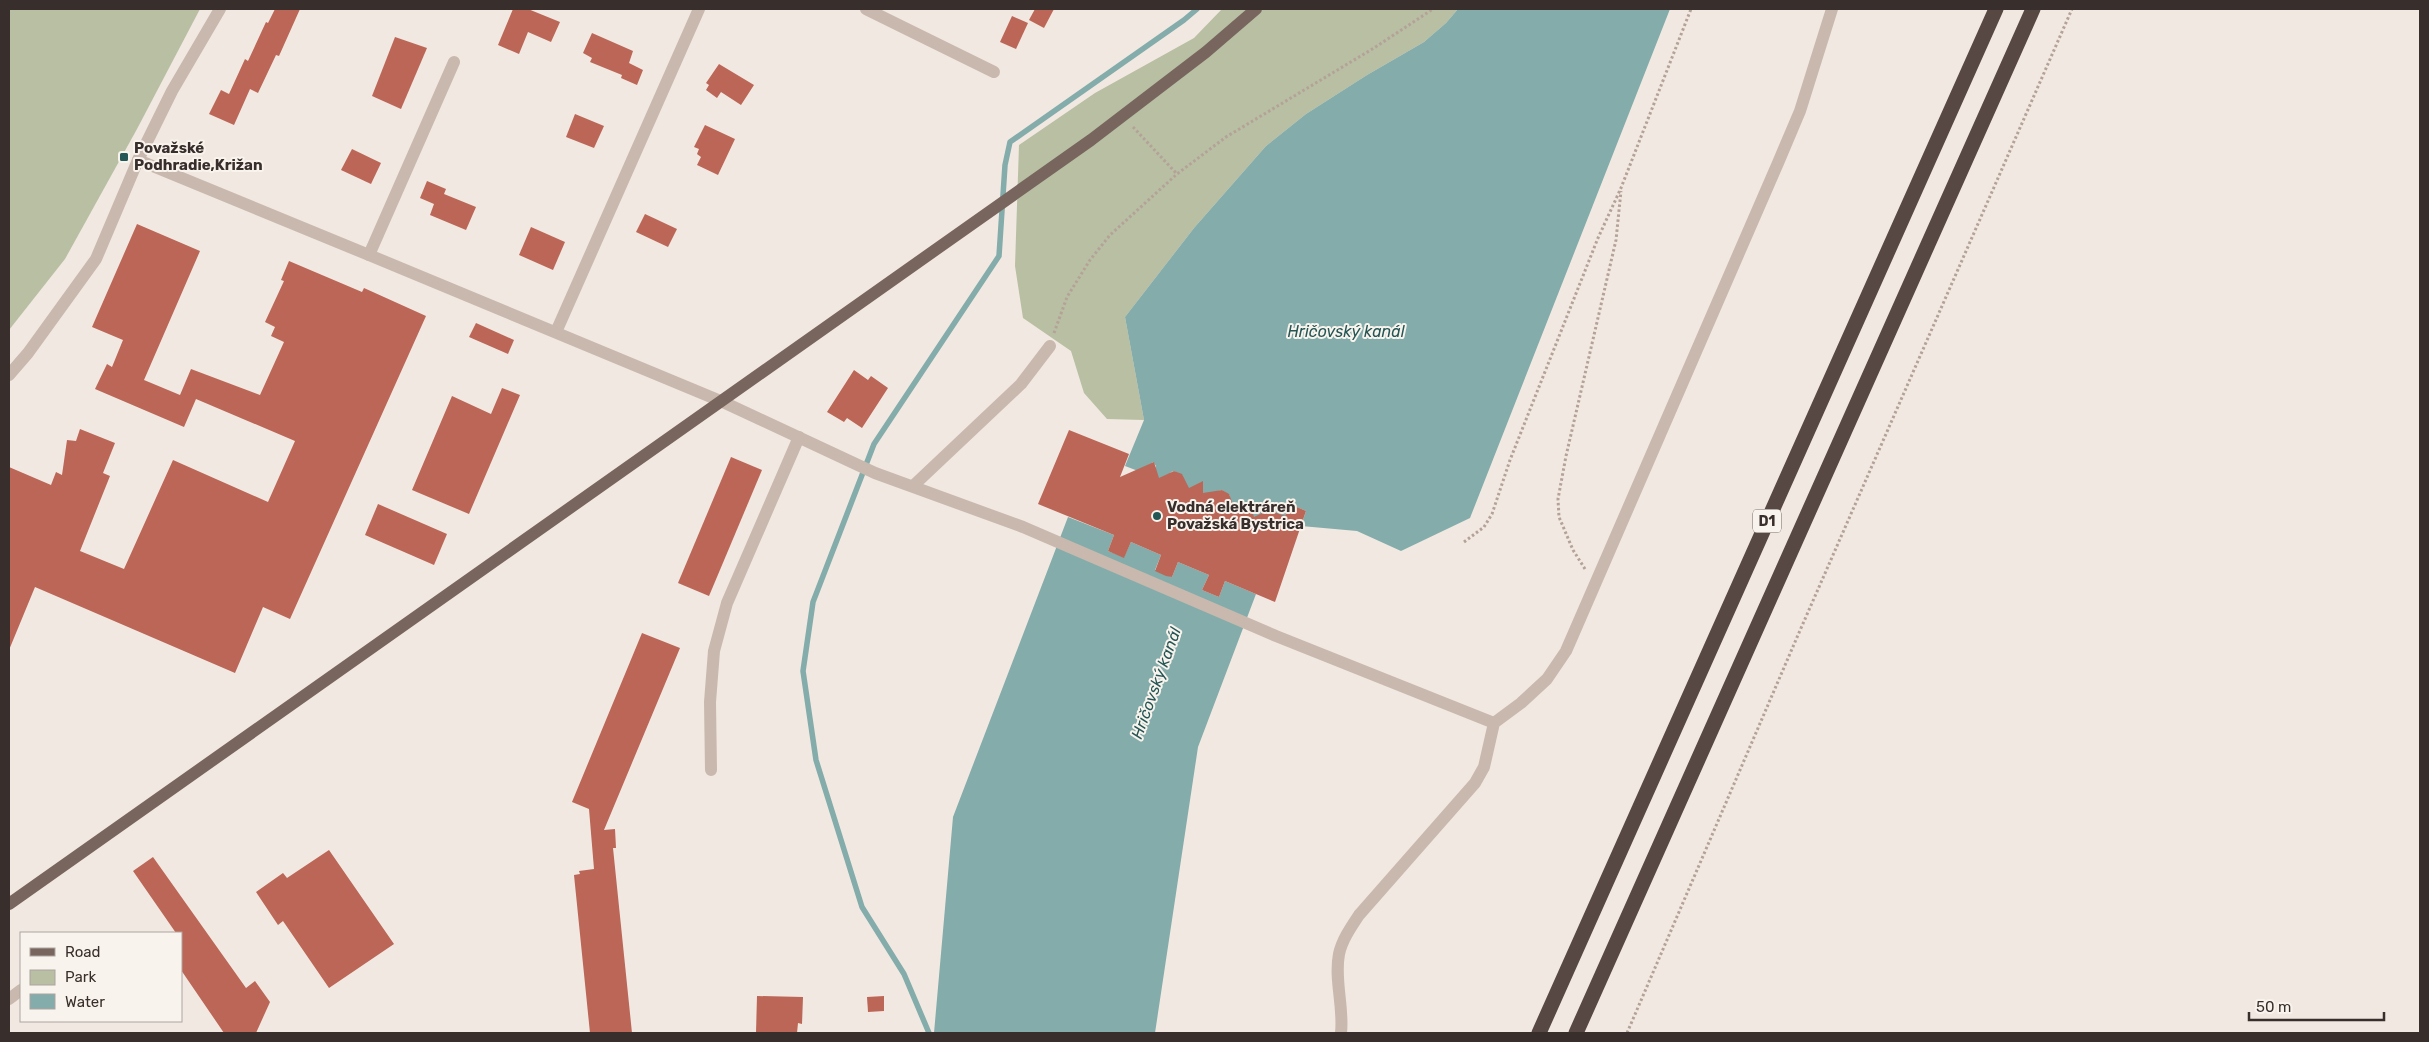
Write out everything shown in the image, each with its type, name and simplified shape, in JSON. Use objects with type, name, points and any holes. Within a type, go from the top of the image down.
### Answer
[{"type":"highway","name":"D1","points":[[1539,1033],[1996,9]]},
{"type":"highway","name":"D1","points":[[1576,1033],[2033,9]]},
{"type":"main road","points":[[9,904],[723,402],[1124,116],[1206,52],[1256,9]]},
{"type":"street","points":[[9,375],[28,354],[96,259],[138,160],[183,70],[220,9]]},
{"type":"street","points":[[556,332],[699,9]]},
{"type":"street","points":[[866,9],[994,72]]},
{"type":"street","points":[[1341,1033],[1343,1011],[1339,954],[1359,915],[1475,783],[1484,767],[1494,723],[1547,679],[1566,651],[1800,111],[1832,9]]},
{"type":"street","points":[[368,255],[454,62]]},
{"type":"street","points":[[138,160],[723,402],[875,473],[1023,527],[1276,636],[1494,723]]},
{"type":"street","points":[[912,486],[1021,384],[1050,346]]},
{"type":"street","points":[[711,770],[710,702],[714,651],[726,603],[799,438]]},
{"type":"street","points":[[9,999],[20,991]]},
{"type":"path","points":[[1425,14],[1427,9]]},
{"type":"path","points":[[1050,346],[1067,297],[1090,260],[1110,235],[1176,174],[1226,137],[1374,48],[1432,9]]},
{"type":"path","points":[[1464,542],[1484,527],[1492,514],[1513,451],[1598,238],[1621,188],[1691,9]]},
{"type":"path","points":[[1627,1033],[1798,635],[2072,9]]},
{"type":"path","points":[[1124,116],[1176,174]]},
{"type":"path","points":[[1596,583],[1572,550],[1559,517],[1558,499],[1566,456],[1616,240],[1621,188]]},
{"type":"green space","points":[[9,9],[200,9],[137,129],[65,259],[9,330]]},
{"type":"green space","points":[[1222,9],[1458,9],[1446,23],[1424,42],[1367,75],[1306,114],[1266,146],[1194,228],[1125,317],[1144,420],[1107,419],[1084,393],[1071,351],[1023,318],[1015,266],[1019,145],[1095,93],[1194,38]]},
{"type":"water","name":"Hričovský kanál","points":[[1458,9],[1670,9],[1470,518],[1401,551],[1357,531],[1301,526],[1306,511],[1292,505],[1289,506],[1282,524],[1273,512],[1268,510],[1261,522],[1246,515],[1250,502],[1246,502],[1241,513],[1226,507],[1230,496],[1222,490],[1199,496],[1203,483],[1201,482],[1194,494],[1179,488],[1183,476],[1174,471],[1171,472],[1166,482],[1151,476],[1156,466],[1153,462],[1146,474],[1125,466],[1144,420],[1125,317],[1194,228],[1266,146],[1306,114],[1367,75],[1424,42],[1446,23]]},
{"type":"water","name":"Hričovský kanál","points":[[1068,517],[1114,535],[1108,551],[1124,557],[1131,542],[1161,555],[1155,570],[1172,577],[1178,562],[1209,575],[1202,590],[1219,597],[1225,581],[1256,594],[1198,747],[1155,1033],[934,1033],[953,817]]},
{"type":"building","points":[[275,9],[300,9],[279,56],[276,55],[258,93],[250,89],[234,125],[209,114],[221,90],[229,94],[245,59],[248,61],[266,22],[268,23]]},
{"type":"building","points":[[513,9],[528,9],[560,22],[551,42],[528,32],[519,54],[498,45]]},
{"type":"building","points":[[1035,9],[1054,9],[1044,28],[1029,20]]},
{"type":"building","points":[[1012,16],[1028,23],[1016,49],[1000,42]]},
{"type":"building","points":[[592,33],[633,51],[629,63],[643,70],[637,85],[621,78],[622,75],[590,62],[592,58],[583,53]]},
{"type":"building","points":[[395,37],[427,48],[401,109],[372,96]]},
{"type":"building","points":[[719,64],[754,85],[741,105],[721,92],[717,98],[706,90],[709,85],[706,83]]},
{"type":"building","points":[[575,114],[604,126],[594,148],[566,137]]},
{"type":"building","points":[[705,125],[735,139],[718,175],[697,165],[701,157],[697,154],[699,149],[694,147]]},
{"type":"building","points":[[352,149],[381,163],[371,184],[341,170]]},
{"type":"building","points":[[427,181],[446,189],[444,194],[476,207],[466,230],[430,215],[434,204],[420,198]]},
{"type":"building","points":[[645,214],[677,229],[668,247],[636,232]]},
{"type":"building","points":[[137,224],[200,251],[144,380],[180,395],[191,369],[260,395],[284,342],[271,336],[275,327],[265,322],[284,281],[281,280],[289,261],[362,292],[364,288],[426,316],[290,619],[263,607],[235,673],[35,587],[9,650],[9,467],[51,485],[56,472],[62,475],[67,440],[76,441],[80,429],[115,443],[103,473],[110,476],[80,551],[124,569],[173,460],[268,502],[295,441],[196,399],[184,427],[95,389],[107,364],[112,367],[123,340],[92,327]]},
{"type":"building","points":[[531,227],[565,242],[553,270],[519,255]]},
{"type":"building","points":[[476,323],[514,340],[508,354],[469,337]]},
{"type":"building","points":[[854,370],[868,380],[871,376],[888,388],[862,428],[847,418],[844,422],[827,412]]},
{"type":"building","points":[[502,388],[520,395],[469,514],[412,490],[452,396],[491,414]]},
{"type":"building","name":"Vodná elektráreň Považská Bystrica","points":[[1069,430],[1129,454],[1120,477],[1154,462],[1159,478],[1174,471],[1182,474],[1189,488],[1203,481],[1203,493],[1222,490],[1229,494],[1234,507],[1249,501],[1254,517],[1268,510],[1285,516],[1290,504],[1306,511],[1275,602],[1225,581],[1219,597],[1214,595],[1202,590],[1209,575],[1178,562],[1172,577],[1166,576],[1155,571],[1161,555],[1131,542],[1124,558],[1108,551],[1114,535],[1038,504]]},
{"type":"building","points":[[731,457],[762,470],[709,596],[678,583]]},
{"type":"building","points":[[378,504],[447,534],[434,565],[365,535]]},
{"type":"building","points":[[642,633],[680,648],[604,830],[615,829],[616,848],[613,848],[632,1033],[590,1033],[574,875],[580,874],[579,871],[594,869],[589,809],[572,802]]},
{"type":"building","points":[[329,850],[394,944],[329,988],[283,921],[278,925],[256,892],[283,873],[287,878]]},
{"type":"building","points":[[153,857],[246,988],[255,981],[270,1002],[256,1033],[224,1033],[182,971],[182,932],[175,932],[133,871]]},
{"type":"building","points":[[757,996],[803,997],[802,1024],[798,1023],[797,1033],[756,1033]]},
{"type":"building","points":[[884,996],[884,1011],[868,1012],[867,997]]},
{"type":"waterway","points":[[929,1033],[904,974],[862,907],[816,760],[803,671],[813,602],[874,444],[999,256],[1005,165],[1010,142],[1197,9]]},
{"type":"place","name":"Považské Podhradie,Križan","points":[[124,157]]},
{"type":"place","name":"Vodná elektráreň Považská Bystrica","points":[[1157,516]]}]
